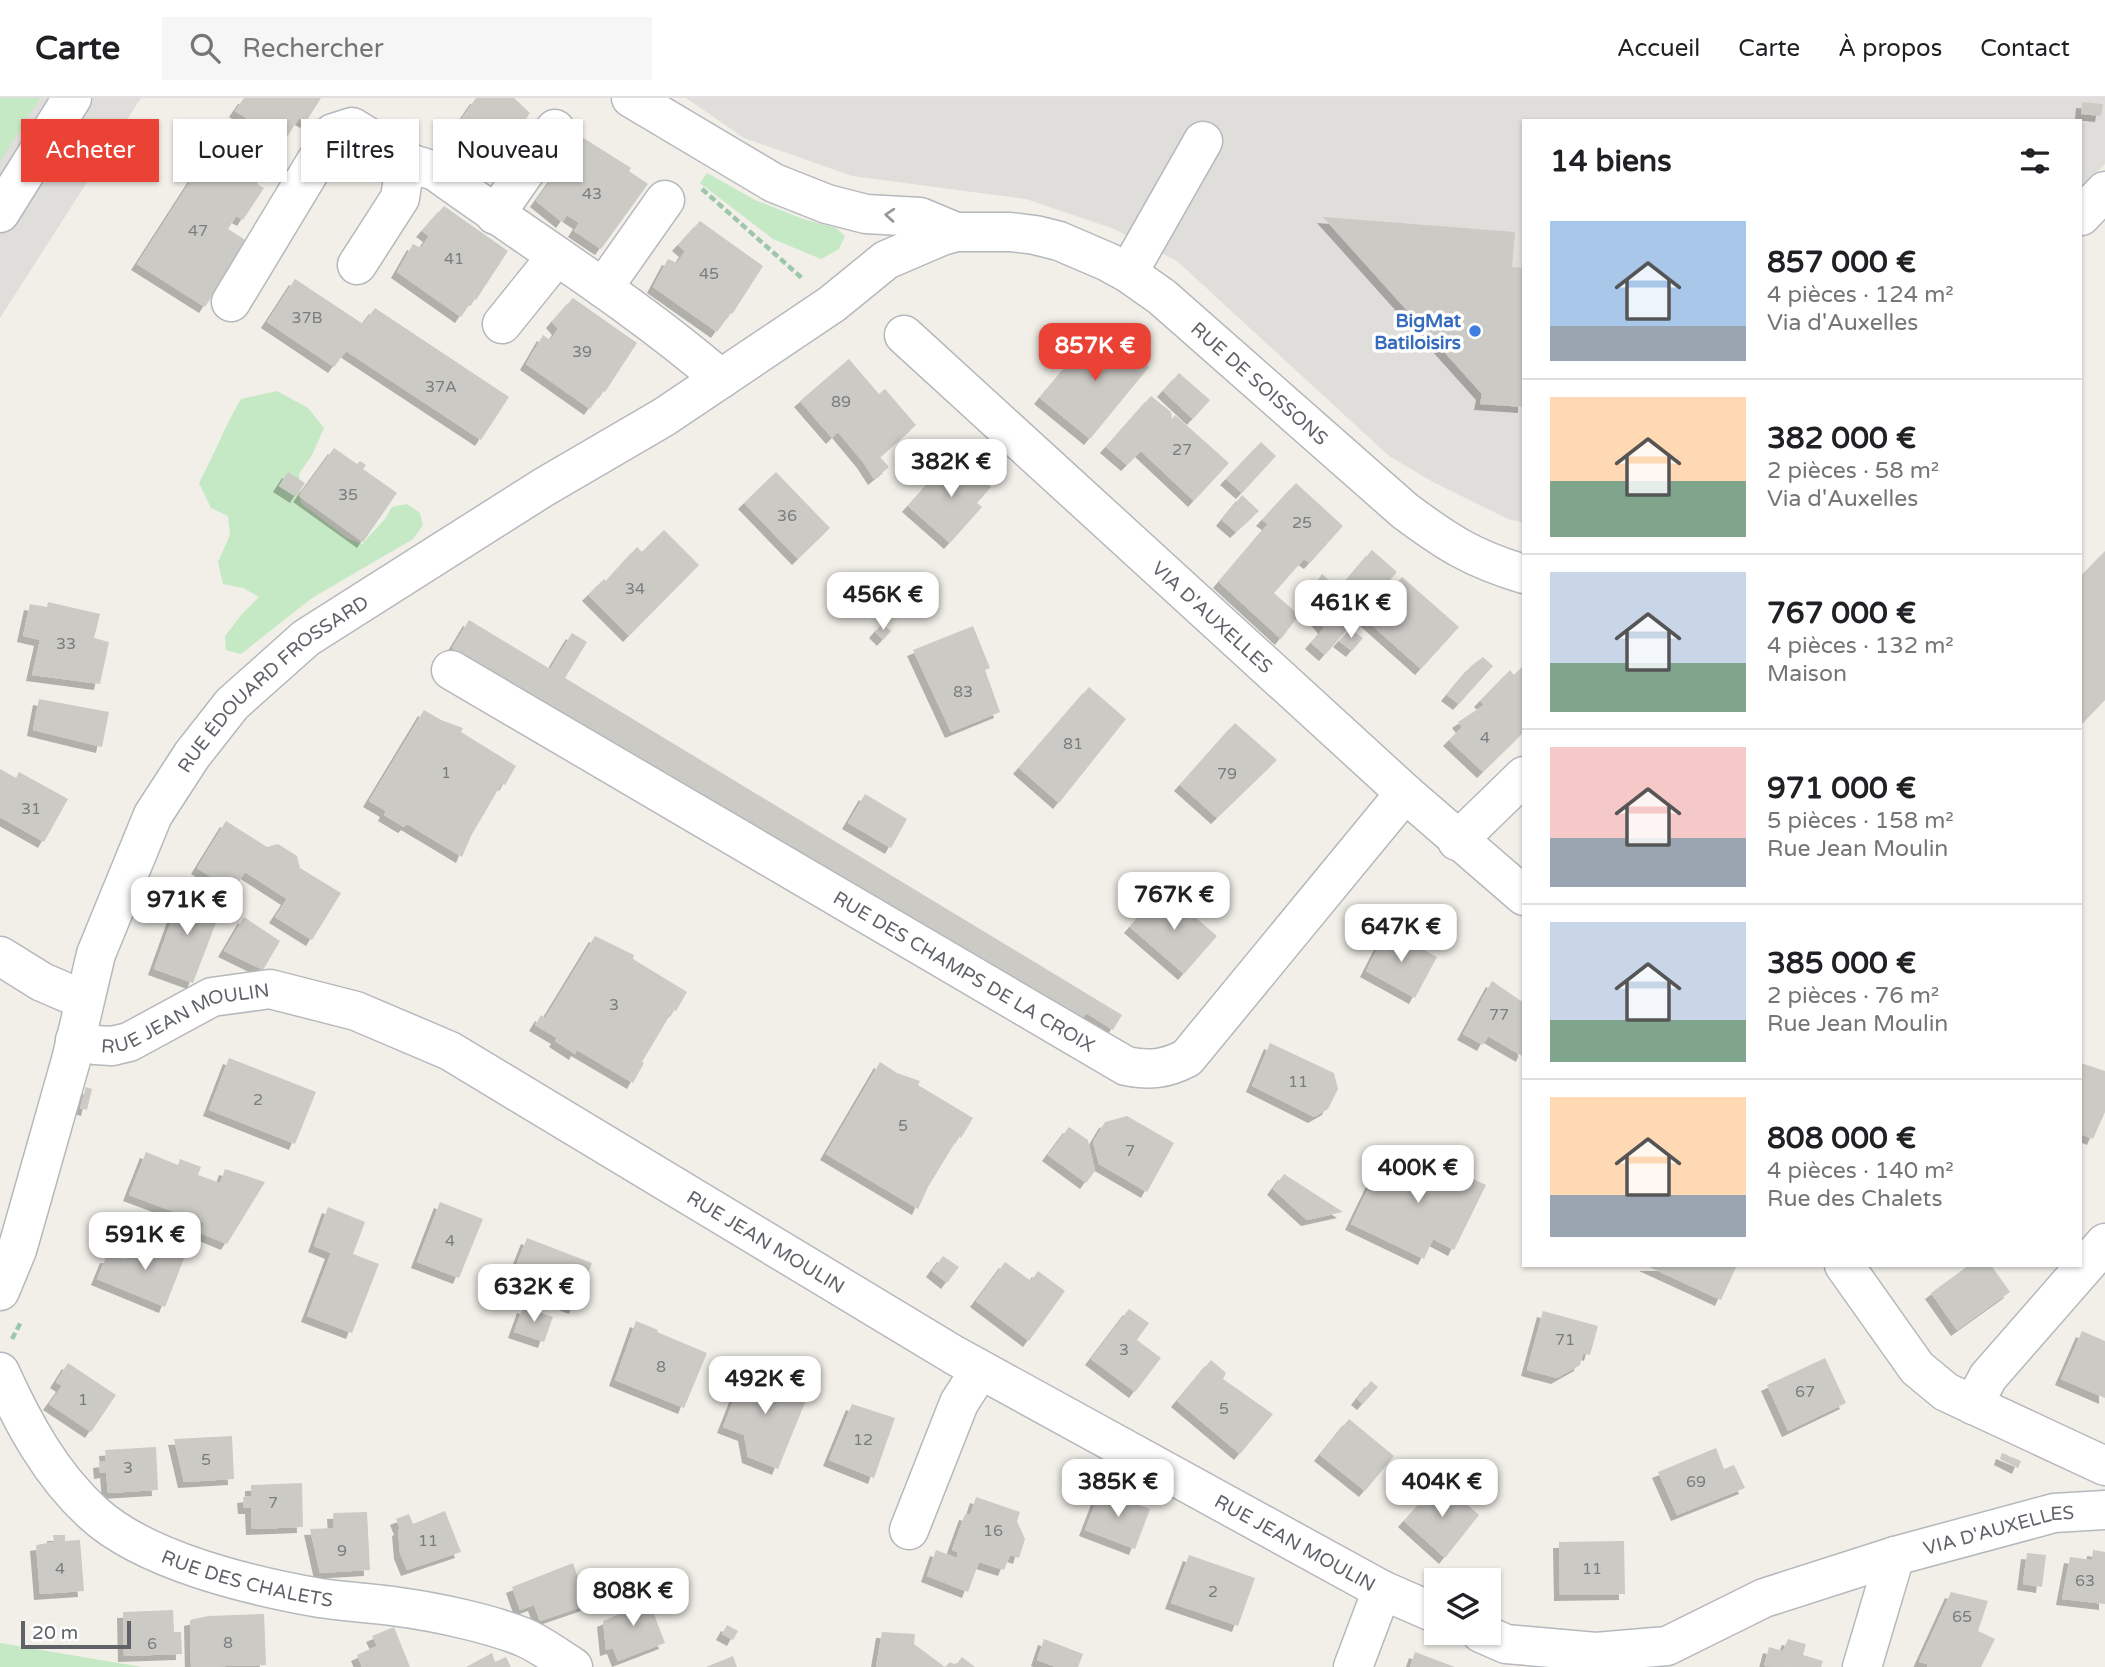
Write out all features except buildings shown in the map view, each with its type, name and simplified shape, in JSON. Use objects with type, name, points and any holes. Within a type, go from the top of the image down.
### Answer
[{"type":"street","points":[[0,213],[72,98]]},
{"type":"street","points":[[631,98],[774,183],[827,204],[866,214],[920,218],[956,232]]},
{"type":"street","points":[[1128,273],[1203,141]]},
{"type":"street","points":[[419,166],[435,171],[603,288],[691,352],[721,379]]},
{"type":"street","points":[[231,302],[303,182]]},
{"type":"street","points":[[357,265],[400,198],[402,182]]},
{"type":"street","points":[[495,215],[518,182]]},
{"type":"street","points":[[2082,215],[2105,191]]},
{"type":"street","points":[[603,288],[682,193]]},
{"type":"street","name":"RUE DE SOISSONS","points":[[822,295],[886,260],[956,232],[1035,234],[1059,241],[1128,273],[1161,297],[1416,519],[1447,542],[1488,564],[1522,573]]},
{"type":"street","points":[[502,324],[556,257]]},
{"type":"street","name":"RUE ÉDOUARD FROSSARD","points":[[0,1291],[17,1250],[96,954],[153,815],[192,755],[232,704],[306,638],[533,494],[664,417],[721,379],[822,295]]},
{"type":"street","name":"VIA D'AUXELLES","points":[[904,335],[1457,841],[1522,894]]},
{"type":"street","name":"RUE DES CHAMPS DE LA CROIX","points":[[451,670],[1026,1009],[1126,1066],[1142,1069],[1173,1065],[1187,1058],[1405,793]]},
{"type":"street","points":[[1457,841],[1522,778]]},
{"type":"street","points":[[0,956],[42,982],[84,1000]]},
{"type":"street","name":"RUE JEAN MOULIN","points":[[75,1040],[112,1046],[129,1042],[212,996],[270,989],[356,1011],[450,1051],[980,1370],[1382,1590],[1424,1608]]},
{"type":"street","points":[[1973,1405],[1988,1377],[2105,1243]]},
{"type":"street","points":[[1845,1267],[1917,1368],[1946,1392],[2105,1466]]},
{"type":"street","points":[[909,1530],[959,1403],[980,1370]]},
{"type":"street","name":"RUE DES CHALETS","points":[[0,1372],[34,1440],[69,1487],[94,1515],[149,1551],[220,1575],[320,1598],[401,1607],[462,1619],[524,1637],[573,1667]]},
{"type":"street","name":"VIA D'AUXELLES","points":[[1501,1642],[1596,1652],[1667,1646],[1763,1598],[1895,1556],[2054,1513],[2105,1510]]},
{"type":"street","points":[[1861,1667],[1895,1556]]},
{"type":"street","points":[[1353,1667],[1382,1590]]},
{"type":"path","points":[[682,193],[822,295]]},
{"type":"shaded area","points":[[0,98],[141,98],[128,119],[21,119],[21,182],[87,182],[0,318]]},
{"type":"shaded area","points":[[686,98],[2105,98],[2105,164],[2082,187],[2082,119],[1522,119],[1522,522],[1508,519],[1433,482],[1389,456],[1177,261],[1114,229],[1026,199],[852,176],[744,138]]},
{"type":"green space","points":[[0,98],[40,98],[27,119],[21,119],[21,128],[0,162]]},
{"type":"green space","points":[[707,173],[755,200],[803,219],[836,228],[845,236],[839,249],[821,259],[773,239],[700,183]]},
{"type":"green space","points":[[277,391],[308,408],[324,428],[312,455],[299,474],[301,503],[347,538],[362,544],[385,519],[392,507],[407,504],[420,513],[423,525],[413,539],[312,598],[241,654],[226,650],[225,636],[259,597],[243,588],[223,584],[218,562],[230,535],[228,516],[211,508],[199,483],[241,399]]},
{"type":"green space","points":[[0,1643],[142,1667],[0,1667]]},
{"type":"place","name":"BigMat Batiloisirs","points":[[1475,331]]}]
